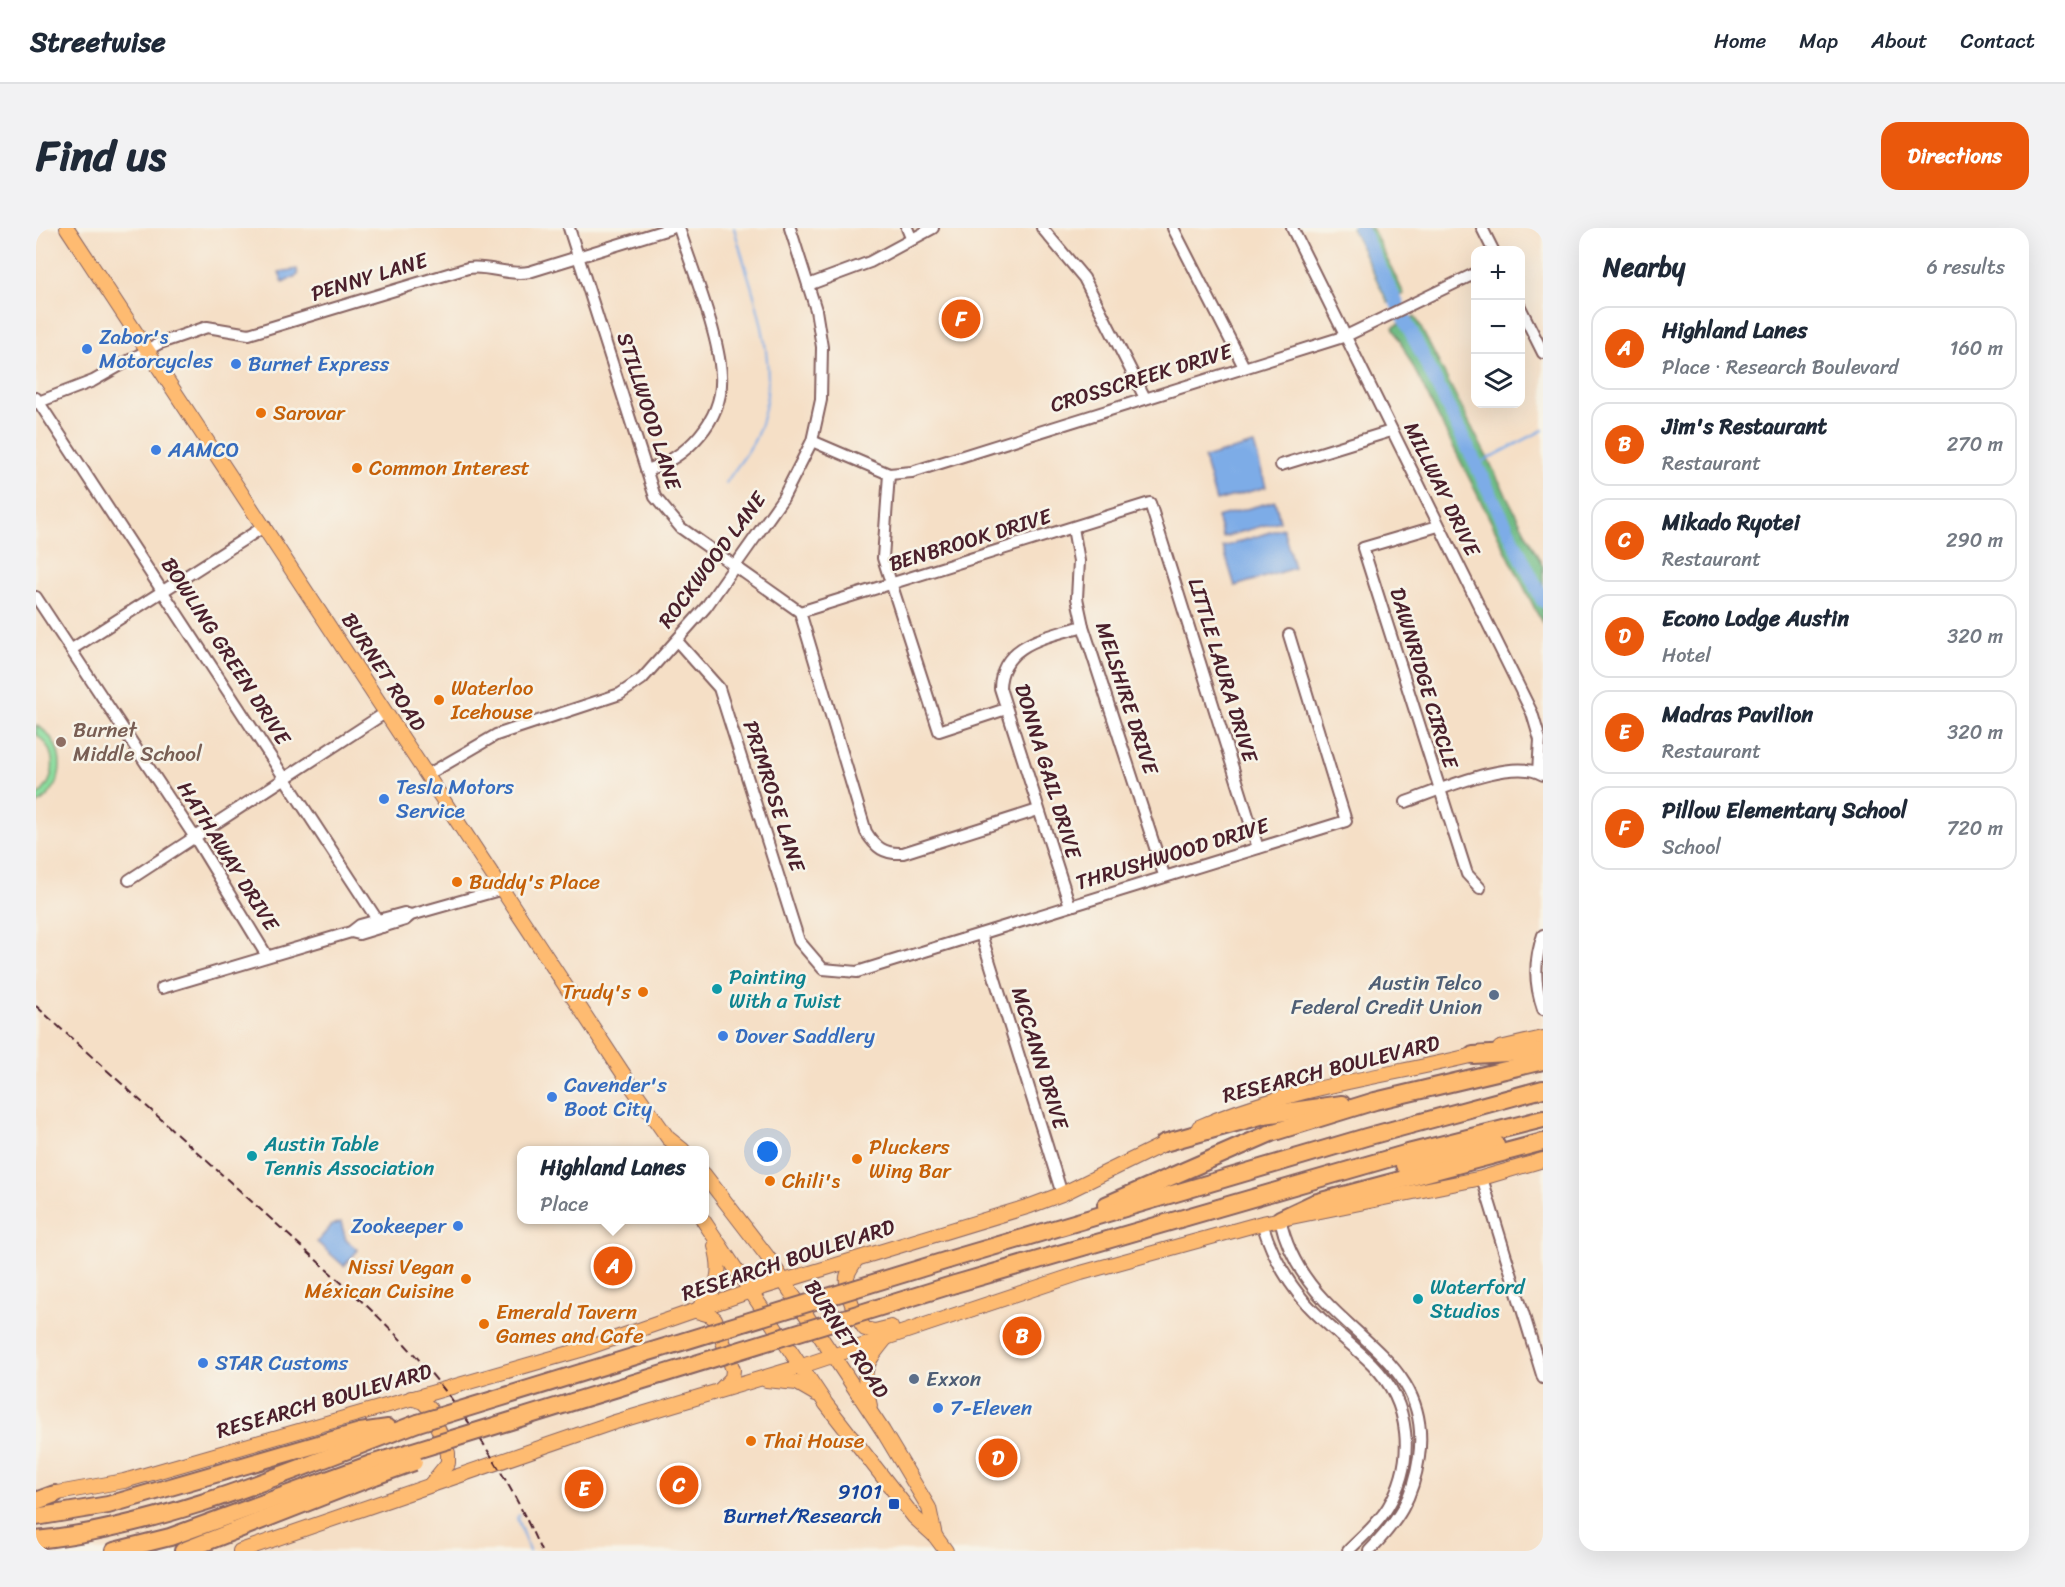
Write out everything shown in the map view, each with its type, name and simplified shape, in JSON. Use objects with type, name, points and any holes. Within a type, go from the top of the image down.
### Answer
[{"type":"highway","points":[[1473,1056],[1543,1051]]},
{"type":"highway","points":[[1059,1227],[1271,1133],[1375,1101],[1543,1061]]},
{"type":"highway","points":[[36,1517],[83,1510],[418,1423],[1059,1227],[1543,1089]]},
{"type":"highway","points":[[1164,1143],[1199,1136],[1264,1115],[1375,1101]]},
{"type":"highway","points":[[114,1551],[170,1537],[373,1470],[470,1434],[955,1284],[1474,1135],[1543,1119]]},
{"type":"highway","points":[[1306,1183],[1543,1135]]},
{"type":"highway","points":[[1280,1219],[1314,1203],[1543,1142]]},
{"type":"highway","points":[[36,1540],[106,1528],[201,1502],[362,1438]]},
{"type":"highway","points":[[183,1551],[373,1470]]},
{"type":"highway","points":[[36,1501],[55,1494]]},
{"type":"main road","name":"BURNET ROAD","points":[[67,228],[265,526],[668,1144]]},
{"type":"main road","name":"RESEARCH BOULEVARD","points":[[36,1496],[124,1480],[584,1349],[751,1291],[1000,1216],[1062,1194],[1221,1117],[1304,1092],[1473,1056],[1543,1038]]},
{"type":"main road","points":[[240,1551],[612,1423],[758,1380],[1081,1273],[1262,1223],[1482,1178],[1543,1160]]},
{"type":"main road","name":"BURNET ROAD","points":[[709,1179],[784,1281],[831,1356],[873,1416],[929,1508],[935,1536]]},
{"type":"main road","name":"BURNET ROAD","points":[[705,1224],[820,1396],[914,1518],[935,1536],[946,1551]]},
{"type":"main road","points":[[711,1233],[720,1263],[719,1280],[710,1297],[696,1311],[715,1319],[733,1370],[732,1378],[719,1391]]},
{"type":"main road","points":[[856,1260],[847,1274],[847,1286],[859,1321],[865,1329],[875,1331],[927,1314],[943,1319]]},
{"type":"main road","points":[[873,1416],[864,1380],[865,1369],[887,1337]]},
{"type":"main road","points":[[758,1380],[797,1383],[820,1396]]},
{"type":"main road","points":[[411,1398],[423,1402],[430,1409],[448,1453],[448,1463],[430,1485]]},
{"type":"street","name":"STILLWOOD LANE","points":[[569,228],[655,497],[668,516],[681,528],[800,612]]},
{"type":"street","name":"PENNY LANE","points":[[37,401],[93,381],[160,343],[207,327],[249,334],[468,268],[480,266],[518,274],[672,228]]},
{"type":"street","points":[[646,470],[682,455],[706,426],[720,392],[719,357],[679,228]]},
{"type":"street","name":"ROCKWOOD LANE","points":[[427,775],[496,735],[621,694],[642,679],[677,641],[735,566],[783,498],[812,441],[821,400],[822,347],[808,285],[790,228]]},
{"type":"street","points":[[907,228],[912,240]]},
{"type":"street","points":[[808,285],[870,262],[933,228]]},
{"type":"street","points":[[1042,228],[1084,278],[1145,398]]},
{"type":"street","points":[[1173,228],[1244,367]]},
{"type":"street","name":"MILLWAY DRIVE","points":[[1292,228],[1532,713],[1540,740],[1541,774]]},
{"type":"street","points":[[1482,228],[1491,246]]},
{"type":"street","name":"CROSSCREEK DRIVE","points":[[890,474],[912,472],[1346,336],[1471,275]]},
{"type":"street","points":[[1525,315],[1543,353]]},
{"type":"street","name":"BOWLING GREEN DRIVE","points":[[37,401],[380,923]]},
{"type":"street","points":[[1281,465],[1391,431]]},
{"type":"street","points":[[812,441],[890,474],[883,558],[939,731],[1006,709]]},
{"type":"street","name":"BENBROOK DRIVE","points":[[800,612],[1150,503]]},
{"type":"street","name":"LITTLE LAURA DRIVE","points":[[1150,503],[1258,848]]},
{"type":"street","points":[[72,650],[265,526]]},
{"type":"street","name":"DAWNRIDGE CIRCLE","points":[[1438,526],[1363,548],[1467,874],[1480,888]]},
{"type":"street","name":"MELSHIRE DRIVE","points":[[1073,528],[1079,561],[1077,598],[1083,626],[1164,875]]},
{"type":"street","name":"HATHAWAY DRIVE","points":[[36,597],[194,836],[267,956]]},
{"type":"street","points":[[800,612],[866,832],[880,849],[890,853],[903,853],[1038,810]]},
{"type":"street","name":"DONNA GAIL DRIVE","points":[[1070,906],[1006,709],[1000,688],[1000,673],[1011,657],[1028,643],[1083,626]]},
{"type":"street","name":"THRUSHWOOD DRIVE","points":[[823,969],[857,972],[1164,875],[1346,821],[1288,635]]},
{"type":"street","name":"PRIMROSE LANE","points":[[677,641],[719,688],[799,941],[823,969]]},
{"type":"street","points":[[129,880],[385,712]]},
{"type":"street","points":[[1406,802],[1498,771],[1516,769],[1541,774]]},
{"type":"street","points":[[162,988],[351,932],[360,925],[380,923],[404,913],[411,915],[503,889]]},
{"type":"street","name":"MCCANN DRIVE","points":[[981,934],[1062,1194]]},
{"type":"street","points":[[1543,935],[1536,968],[1537,991],[1543,1009]]},
{"type":"street","points":[[1482,1178],[1543,1378]]},
{"type":"street","points":[[1280,1219],[1285,1241],[1301,1271],[1326,1303],[1391,1363],[1414,1400],[1420,1432],[1413,1484],[1398,1520],[1369,1551]]},
{"type":"street","points":[[1262,1223],[1268,1244],[1293,1287],[1307,1304],[1379,1372],[1398,1399],[1404,1414],[1405,1458],[1393,1497],[1377,1521],[1348,1551]]},
{"type":"street","points":[[935,1536],[937,1551]]},
{"type":"green space","points":[[1352,228],[1372,228],[1404,294],[1388,303]]},
{"type":"green space","points":[[1415,316],[1543,567],[1543,625],[1393,327]]},
{"type":"green space","points":[[36,725],[54,743],[60,765],[54,787],[36,805],[36,797],[48,782],[52,766],[48,749],[36,734]]},
{"type":"water","points":[[297,269],[298,275],[283,283],[279,272]]},
{"type":"water","points":[[1254,444],[1266,487],[1216,501],[1204,458]]},
{"type":"water","points":[[1275,501],[1280,521],[1223,537],[1217,517]]},
{"type":"water","points":[[1283,528],[1294,568],[1235,586],[1223,547]]},
{"type":"water","points":[[341,1222],[346,1240],[358,1250],[344,1266],[317,1242],[332,1225]]},
{"type":"waterway","points":[[726,483],[756,437],[764,411],[768,385],[763,332],[734,228]]},
{"type":"waterway","points":[[1360,228],[1543,601]]},
{"type":"waterway","points":[[1476,465],[1543,430]]},
{"type":"waterway","points":[[519,1515],[517,1518],[529,1551]]},
{"type":"railway","points":[[36,1006],[367,1306],[420,1361],[488,1450],[525,1516],[541,1551]]},
{"type":"place","name":"Pillow Elementary School","points":[[961,319]]},
{"type":"place","name":"Zabor's Motorcycles","points":[[87,349]]},
{"type":"place","name":"Burnet Express","points":[[236,364]]},
{"type":"place","name":"Sarovar","points":[[261,413]]},
{"type":"place","name":"AAMCO","points":[[156,450]]},
{"type":"place","name":"Common Interest","points":[[357,468]]},
{"type":"place","name":"Waterloo Icehouse","points":[[439,700]]},
{"type":"place","name":"Burnet Middle School","points":[[61,742]]},
{"type":"place","name":"Tesla Motors Service","points":[[384,799]]},
{"type":"place","name":"Buddy's Place","points":[[457,882]]},
{"type":"place","name":"Painting With a Twist","points":[[717,989]]},
{"type":"place","name":"Trudy's","points":[[643,992]]},
{"type":"place","name":"Austin Telco Federal Credit Union","points":[[1494,995]]},
{"type":"place","name":"Dover Saddlery","points":[[723,1036]]},
{"type":"place","name":"Cavender's Boot City","points":[[552,1097]]},
{"type":"place","name":"Austin Table Tennis Association","points":[[252,1156]]},
{"type":"place","name":"Pluckers Wing Bar","points":[[857,1159]]},
{"type":"place","name":"Chili's","points":[[770,1181]]},
{"type":"place","name":"Zookeeper","points":[[458,1226]]},
{"type":"place","name":"Highland Lanes","points":[[613,1266]]},
{"type":"place","name":"Nissi Vegan Méxican Cuisine","points":[[466,1279]]},
{"type":"place","name":"Waterford Studios","points":[[1418,1299]]},
{"type":"place","name":"Emerald Tavern Games and Cafe","points":[[484,1324]]},
{"type":"place","name":"Jim's Restaurant","points":[[1022,1336]]},
{"type":"place","name":"STAR Customs","points":[[203,1363]]},
{"type":"place","name":"Exxon","points":[[914,1379]]},
{"type":"place","name":"7-Eleven","points":[[938,1408]]},
{"type":"place","name":"Thai House","points":[[751,1441]]},
{"type":"place","name":"Econo Lodge Austin","points":[[998,1458]]},
{"type":"place","name":"Mikado Ryotei","points":[[679,1485]]},
{"type":"place","name":"Madras Pavilion","points":[[584,1489]]},
{"type":"place","name":"9101 Burnet/Research","points":[[894,1504]]}]
